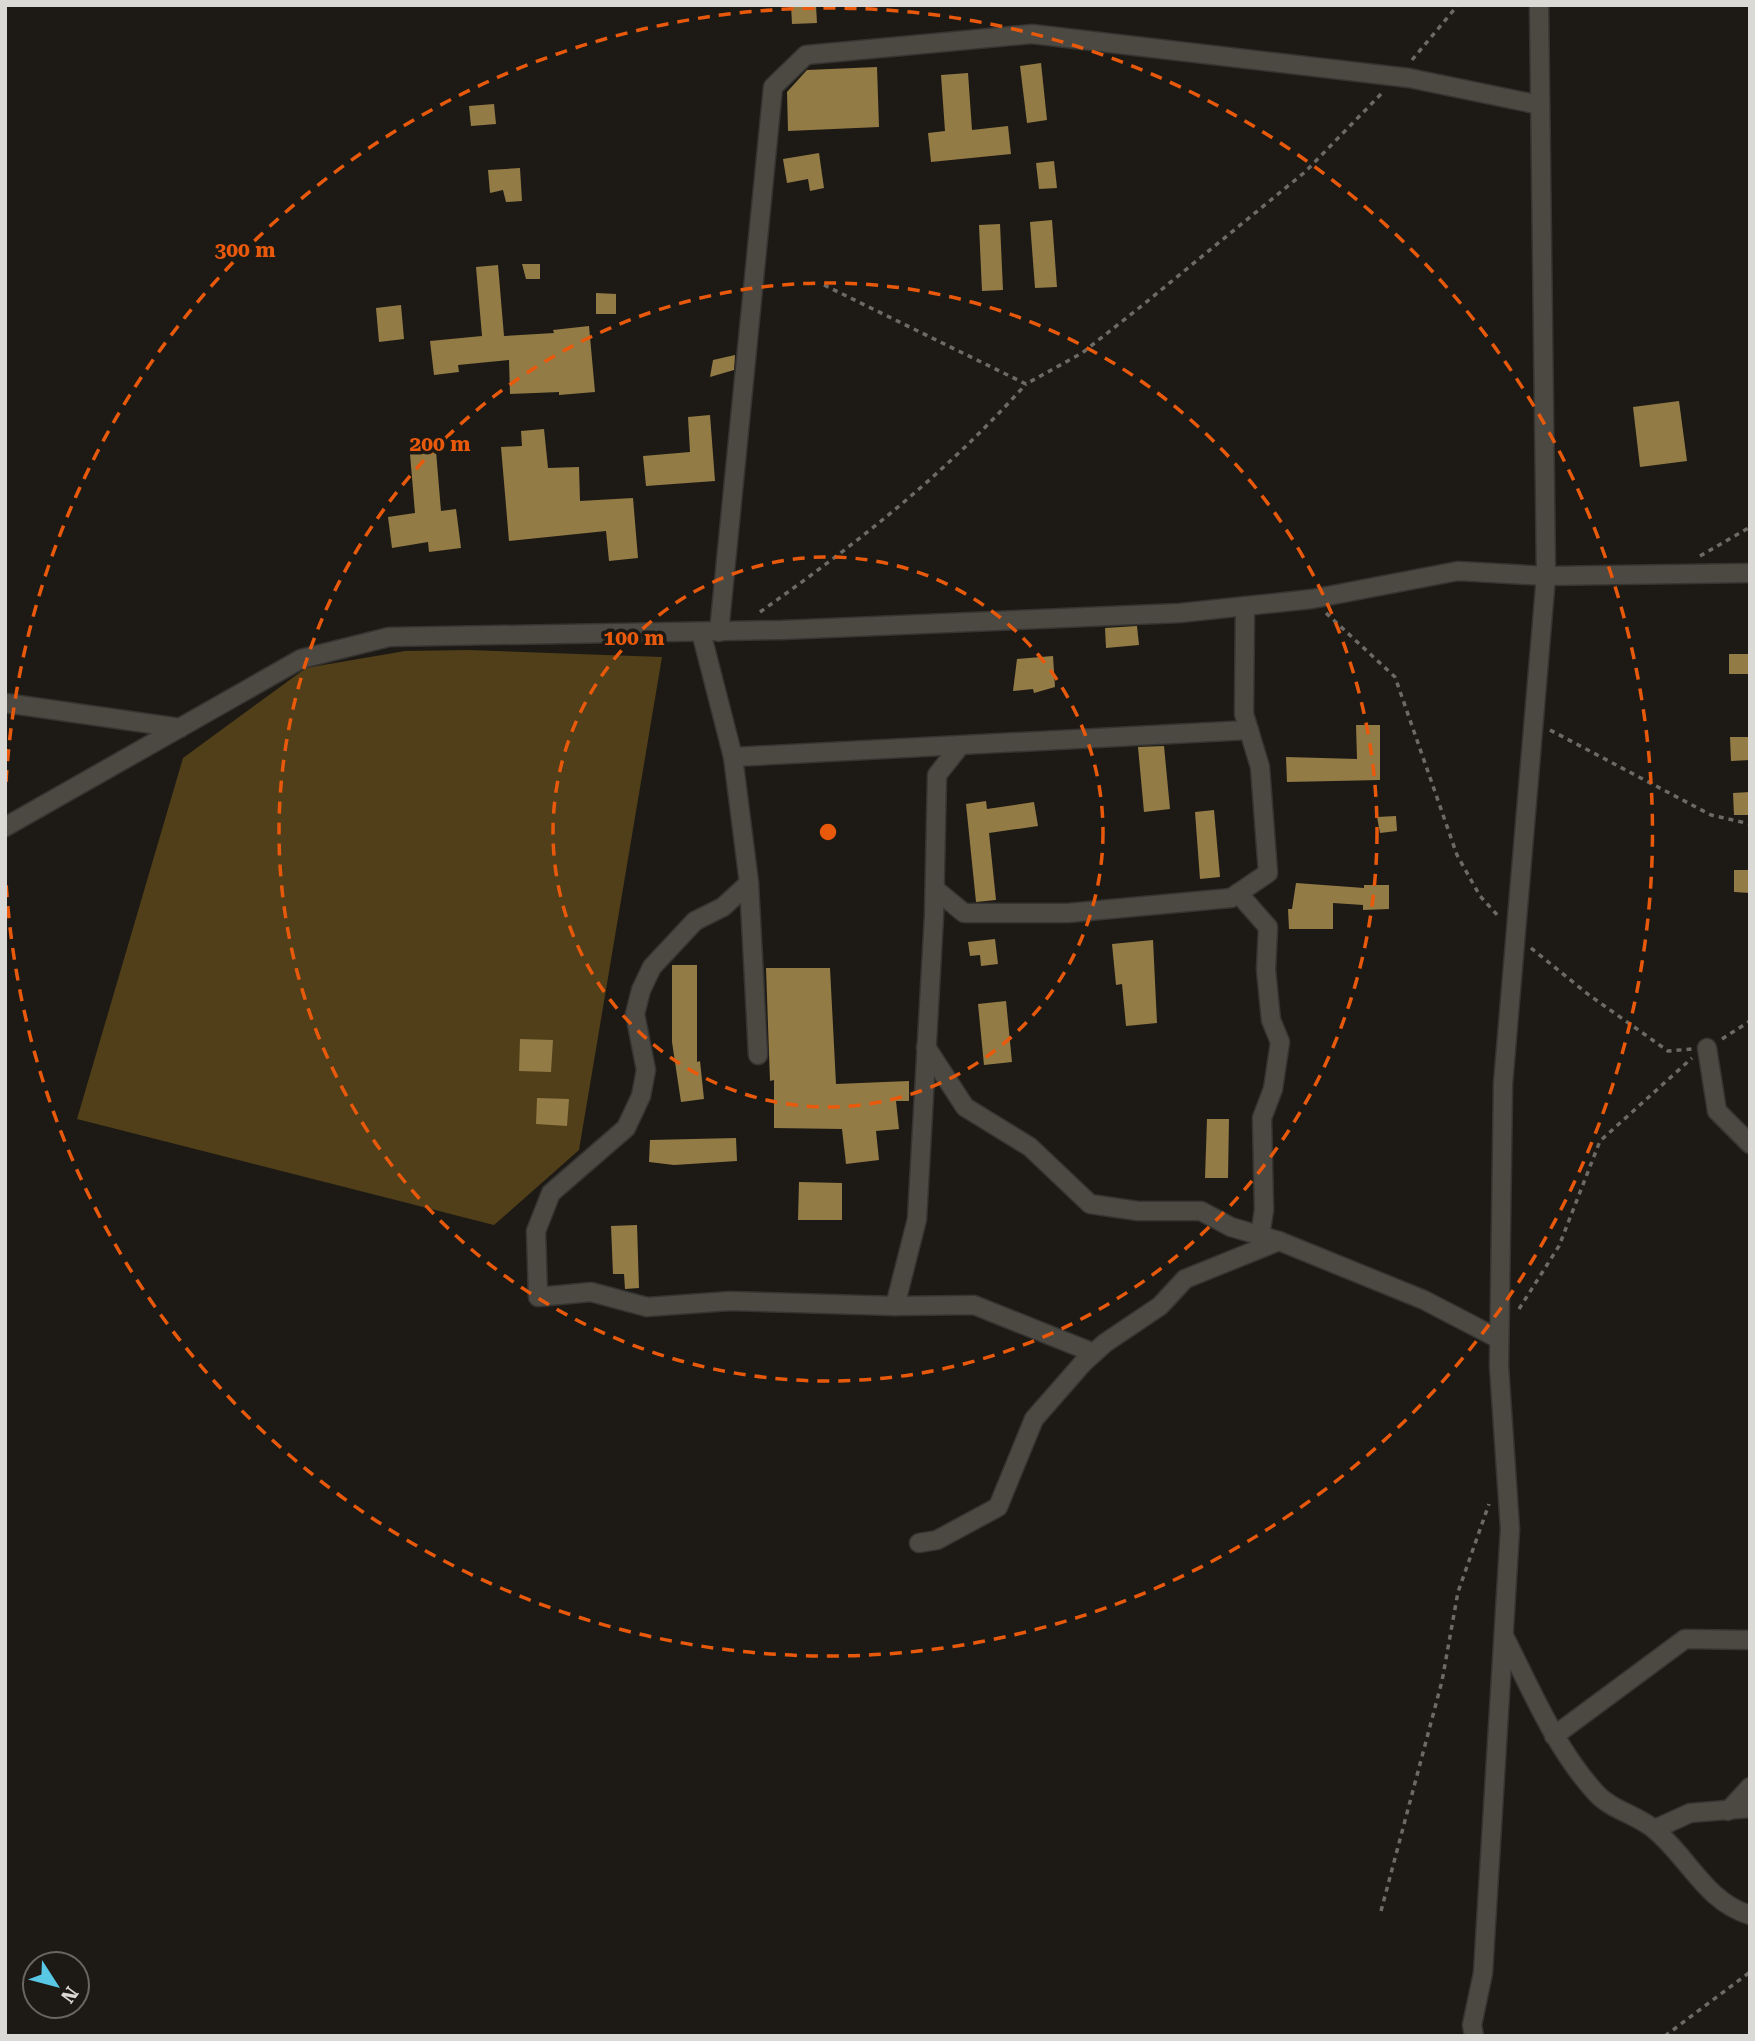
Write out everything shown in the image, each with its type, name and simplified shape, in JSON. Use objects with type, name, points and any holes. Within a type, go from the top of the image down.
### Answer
[{"type":"street","points":[[1474,2036],[1472,2025],[1483,1973],[1510,1529],[1499,1339],[1503,1084],[1546,576],[1539,5]]},
{"type":"street","points":[[758,1055],[749,883],[733,757],[710,632],[773,87],[806,55],[1032,34],[1396,78],[1540,105]]},
{"type":"street","points":[[5,827],[301,659],[389,637],[710,632],[1180,613],[1312,600],[1458,571],[1546,576],[1750,573]]},
{"type":"street","points":[[934,889],[964,913],[1068,913],[1231,898],[1268,873],[1260,767],[1244,714],[1245,606]]},
{"type":"street","points":[[5,703],[180,728]]},
{"type":"street","points":[[733,757],[1249,730]]},
{"type":"street","points":[[895,1306],[916,1220],[934,889],[937,775],[961,747]]},
{"type":"street","points":[[749,883],[723,907],[695,921],[652,967],[641,990],[635,1014],[646,1070],[641,1096],[626,1128],[551,1193],[536,1231],[538,1297],[591,1292],[647,1307],[730,1301],[895,1306],[974,1305],[1094,1353]]},
{"type":"street","points":[[1238,894],[1268,927],[1266,970],[1271,1020],[1280,1042],[1273,1089],[1262,1118],[1264,1210],[1260,1236]]},
{"type":"street","points":[[926,1047],[965,1108],[1030,1147],[1090,1204],[1138,1211],[1201,1211],[1231,1227],[1279,1241],[1424,1300],[1499,1339]]},
{"type":"street","points":[[1707,1048],[1717,1111],[1750,1144]]},
{"type":"street","points":[[919,1542],[937,1540],[998,1507],[1034,1419],[1094,1353],[1160,1306],[1185,1279],[1279,1241]]},
{"type":"street","points":[[1504,1636],[1554,1736],[1597,1795],[1655,1829],[1709,1890],[1739,1912],[1750,1915]]},
{"type":"street","points":[[1554,1736],[1685,1639],[1750,1640]]},
{"type":"street","points":[[1728,1811],[1750,1787]]},
{"type":"street","points":[[1655,1829],[1690,1813],[1750,1808]]},
{"type":"path","points":[[749,620],[854,545],[975,440],[1026,384],[1082,352],[1305,172],[1396,78],[1458,5]]},
{"type":"path","points":[[824,285],[1026,384]]},
{"type":"path","points":[[1668,574],[1750,527]]},
{"type":"path","points":[[1312,600],[1395,677],[1457,855],[1480,895],[1516,936],[1589,995],[1668,1051],[1707,1048]]},
{"type":"path","points":[[1534,722],[1711,815],[1750,824]]},
{"type":"path","points":[[1499,1339],[1559,1246],[1600,1141],[1687,1061],[1750,1021]]},
{"type":"path","points":[[1381,1911],[1442,1681],[1458,1592],[1491,1492]]},
{"type":"path","points":[[1665,2036],[1750,1972]]},
{"type":"shaded area","points":[[468,650],[662,657],[579,1150],[494,1225],[77,1119],[183,758],[306,668],[405,651]]},
{"type":"building","points":[[791,5],[816,5],[817,23],[792,24]]},
{"type":"building","points":[[1041,63],[1047,120],[1027,123],[1020,66]]},
{"type":"building","points":[[877,67],[879,127],[788,131],[787,92],[807,70]]},
{"type":"building","points":[[968,73],[972,130],[1008,126],[1011,154],[931,162],[928,133],[945,131],[941,75]]},
{"type":"building","points":[[494,104],[496,124],[471,126],[469,106]]},
{"type":"building","points":[[819,153],[824,188],[810,191],[808,179],[787,183],[783,159]]},
{"type":"building","points":[[1054,161],[1057,188],[1039,189],[1036,163]]},
{"type":"building","points":[[520,168],[522,201],[506,202],[503,190],[490,193],[488,170]]},
{"type":"building","points":[[1052,220],[1057,287],[1035,288],[1030,222]]},
{"type":"building","points":[[1000,224],[1003,290],[982,291],[979,225]]},
{"type":"building","points":[[522,264],[540,264],[540,279],[526,279]]},
{"type":"building","points":[[498,265],[504,336],[554,333],[553,330],[589,326],[595,392],[559,395],[559,392],[510,394],[509,360],[458,365],[459,372],[434,375],[430,341],[482,336],[476,267]]},
{"type":"building","points":[[596,293],[616,294],[616,314],[596,314]]},
{"type":"building","points":[[401,305],[404,339],[379,342],[376,308]]},
{"type":"building","points":[[735,355],[734,370],[710,377],[713,360]]},
{"type":"building","points":[[1679,401],[1687,461],[1640,467],[1633,407]]},
{"type":"building","points":[[710,415],[715,481],[646,486],[643,456],[690,452],[688,417]]},
{"type":"building","points":[[544,429],[548,468],[579,467],[580,501],[633,498],[638,558],[609,561],[606,531],[509,541],[501,447],[522,446],[521,431]]},
{"type":"building","points":[[435,439],[441,511],[456,509],[461,548],[429,552],[428,542],[392,548],[388,517],[415,513],[409,442]]},
{"type":"building","points":[[1137,626],[1139,645],[1106,648],[1105,628]]},
{"type":"building","points":[[1729,654],[1750,654],[1750,674],[1729,674]]},
{"type":"building","points":[[1053,656],[1055,687],[1034,693],[1033,689],[1013,691],[1017,659]]},
{"type":"building","points":[[1356,725],[1380,725],[1380,780],[1287,782],[1286,757],[1357,759]]},
{"type":"building","points":[[1730,737],[1750,737],[1750,760],[1731,761]]},
{"type":"building","points":[[1164,746],[1170,809],[1144,812],[1138,747]]},
{"type":"building","points":[[1750,792],[1750,815],[1734,815],[1733,793]]},
{"type":"building","points":[[986,801],[987,809],[1034,802],[1038,826],[989,833],[996,900],[976,902],[966,804]]},
{"type":"building","points":[[1214,810],[1220,877],[1200,879],[1195,812]]},
{"type":"building","points":[[1396,816],[1397,831],[1380,833],[1377,817]]},
{"type":"building","points":[[1734,870],[1750,870],[1750,893],[1734,892]]},
{"type":"building","points":[[1296,883],[1364,888],[1364,885],[1389,885],[1389,909],[1363,910],[1363,905],[1333,903],[1333,929],[1289,929],[1288,909],[1292,909]]},
{"type":"building","points":[[995,939],[998,964],[981,966],[980,955],[970,956],[968,942]]},
{"type":"building","points":[[1153,940],[1157,1023],[1126,1026],[1122,984],[1116,985],[1112,944]]},
{"type":"building","points":[[672,965],[697,965],[697,1062],[700,1061],[704,1099],[681,1102],[672,1042]]},
{"type":"building","points":[[766,968],[830,968],[836,1084],[909,1081],[909,1101],[896,1101],[899,1129],[876,1131],[879,1160],[846,1164],[842,1129],[774,1128],[774,1080],[770,1081]]},
{"type":"building","points":[[1006,1001],[1012,1062],[984,1065],[978,1004]]},
{"type":"building","points":[[520,1039],[553,1040],[551,1072],[519,1071]]},
{"type":"building","points":[[537,1098],[569,1099],[567,1126],[536,1124]]},
{"type":"building","points":[[1207,1119],[1229,1119],[1228,1178],[1205,1178]]},
{"type":"building","points":[[736,1138],[737,1161],[674,1165],[649,1162],[650,1140]]},
{"type":"building","points":[[799,1182],[842,1183],[842,1220],[798,1220]]},
{"type":"building","points":[[637,1225],[639,1288],[625,1289],[624,1274],[613,1274],[611,1226]]}]
